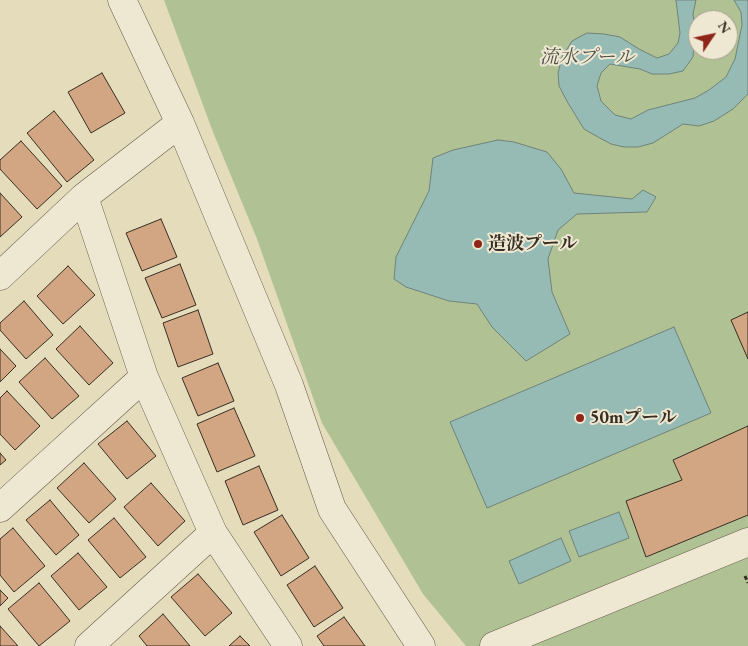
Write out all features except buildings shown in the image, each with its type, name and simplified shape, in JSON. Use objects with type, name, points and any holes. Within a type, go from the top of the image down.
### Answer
[{"type":"street","points":[[122,0],[180,123],[289,385],[332,509],[421,646]]},
{"type":"street","points":[[0,276],[84,197],[180,123]]},
{"type":"street","points":[[84,197],[144,377],[213,532],[288,646]]},
{"type":"street","points":[[0,508],[144,377]]},
{"type":"street","points":[[89,646],[213,532]]},
{"type":"street","points":[[494,646],[748,542]]},
{"type":"green space","points":[[164,0],[748,0],[748,646],[466,646],[423,594],[322,423],[257,239],[213,132]]},
{"type":"water","name":"流水プール","points":[[676,0],[696,0],[694,10],[688,10],[688,60],[691,60],[683,71],[669,74],[652,74],[640,69],[610,64],[601,73],[597,86],[601,101],[615,115],[631,119],[648,110],[695,98],[726,77],[734,60],[738,60],[738,44],[742,25],[741,12],[734,0],[748,0],[748,94],[733,109],[714,121],[699,126],[683,124],[653,143],[638,147],[624,147],[611,144],[584,129],[559,86],[558,73],[562,57],[572,41],[587,33],[620,37],[657,58],[669,54],[678,43],[680,33]]},
{"type":"water","name":"造波プール","points":[[498,140],[514,142],[547,152],[561,169],[574,193],[632,199],[643,190],[656,197],[647,212],[577,214],[558,230],[548,259],[552,292],[570,334],[526,361],[492,327],[477,304],[449,301],[406,287],[394,279],[396,257],[429,191],[433,158],[453,150]]},
{"type":"water","name":"50mプール","points":[[674,327],[711,413],[487,508],[450,422]]},
{"type":"water","points":[[619,512],[629,538],[579,557],[569,531]]},
{"type":"water","points":[[561,538],[571,561],[519,584],[509,561]]},
{"type":"place","name":"造波プール","points":[[478,244]]},
{"type":"place","name":"50mプール","points":[[580,418]]}]
